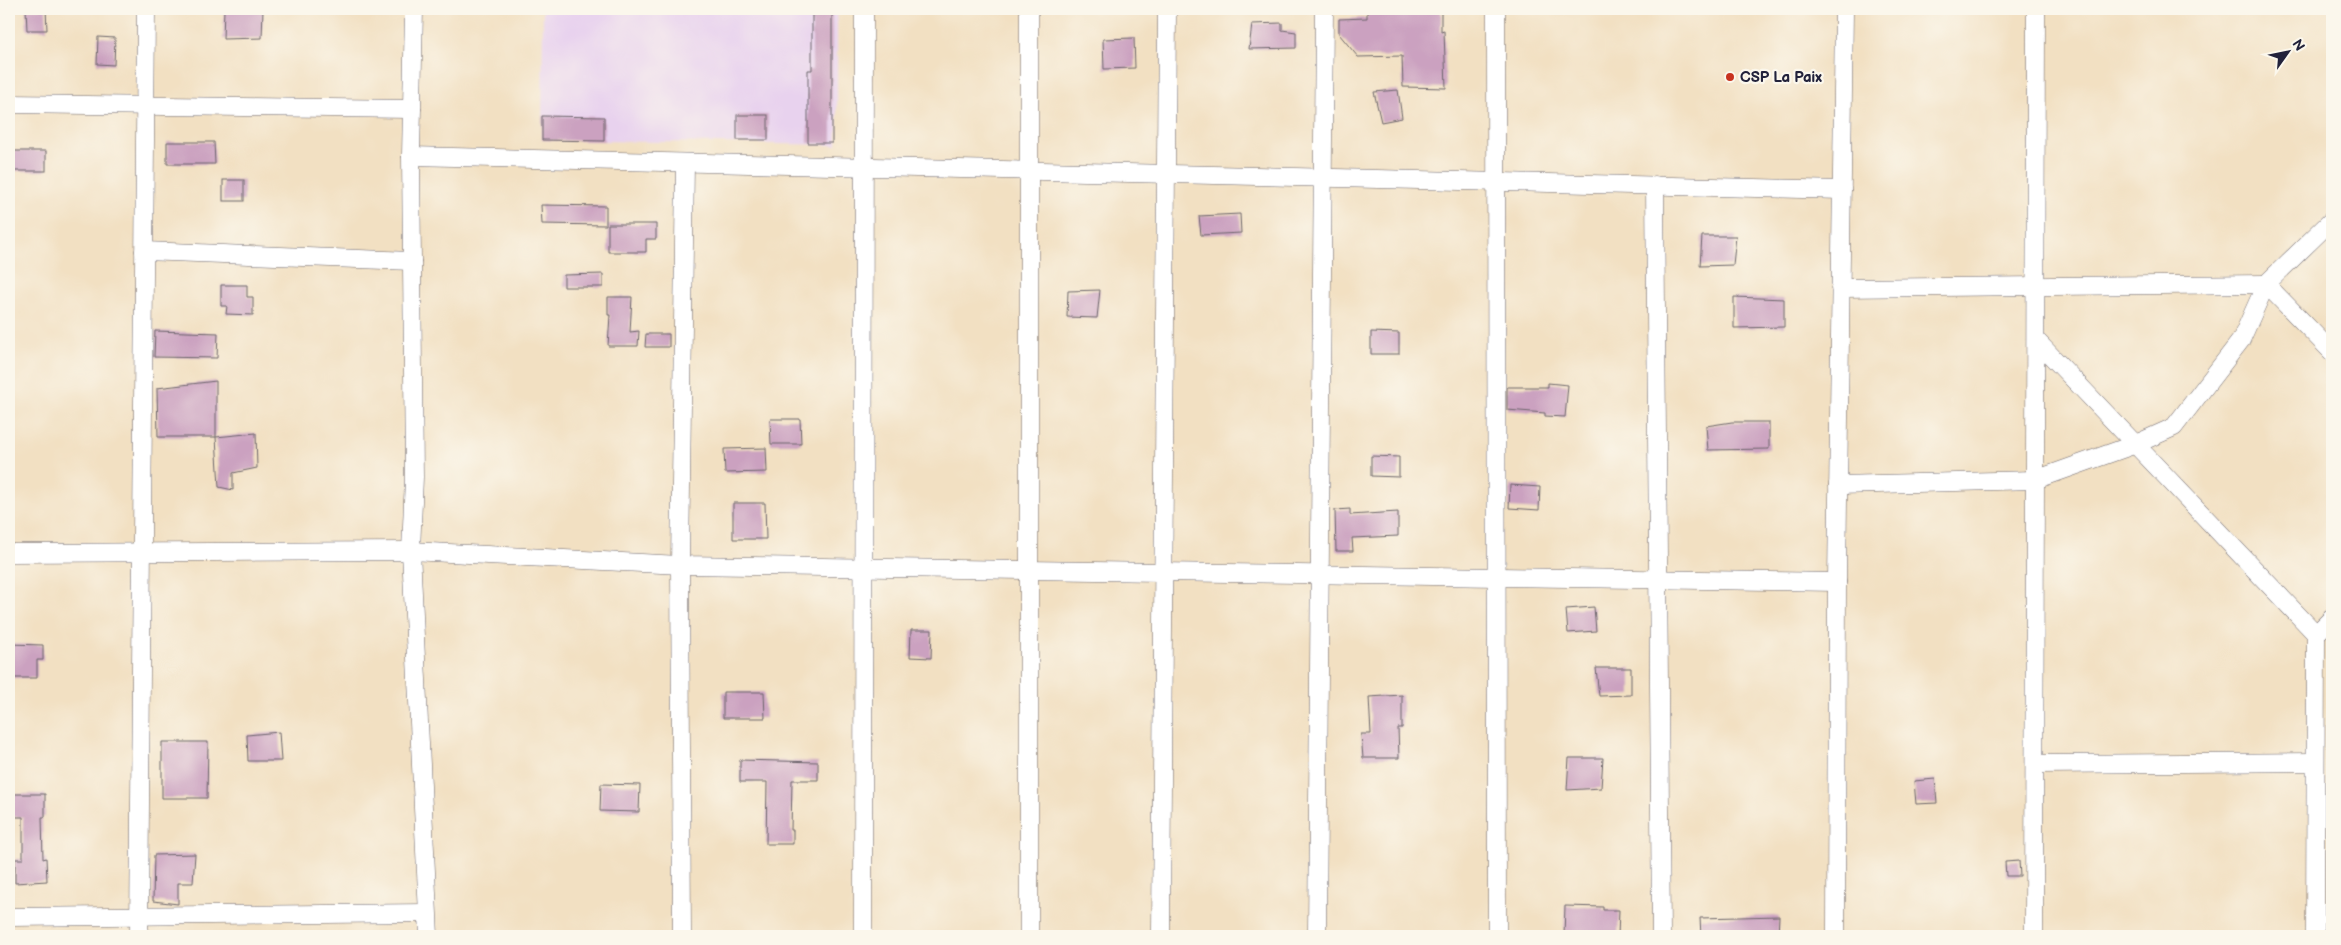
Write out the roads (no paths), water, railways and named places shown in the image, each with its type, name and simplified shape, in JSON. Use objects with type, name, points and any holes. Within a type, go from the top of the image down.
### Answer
[{"type":"street","points":[[139,936],[146,9]]},
{"type":"street","points":[[414,9],[411,156],[414,477],[411,551],[429,936]]},
{"type":"street","points":[[863,936],[864,9]]},
{"type":"street","points":[[1029,9],[1029,936]]},
{"type":"street","points":[[1161,936],[1166,9]]},
{"type":"street","points":[[1317,936],[1324,9]]},
{"type":"street","points":[[1496,9],[1496,936]]},
{"type":"street","points":[[1836,936],[1837,582],[1844,9]]},
{"type":"street","points":[[2034,936],[2036,9]]},
{"type":"street","points":[[9,104],[412,109]]},
{"type":"street","points":[[411,156],[1842,190]]},
{"type":"street","points":[[682,936],[680,565],[685,163]]},
{"type":"street","points":[[1656,185],[1661,936]]},
{"type":"street","points":[[1838,485],[2035,480],[2136,444],[2174,427],[2241,340],[2266,284],[2332,220]]},
{"type":"street","points":[[144,251],[412,261]]},
{"type":"street","points":[[1840,288],[2036,284],[2266,284],[2332,352]]},
{"type":"street","points":[[2036,340],[2316,634],[2315,936]]},
{"type":"street","points":[[9,554],[411,551],[680,565],[1837,582]]},
{"type":"street","points":[[2316,634],[2332,618]]},
{"type":"street","points":[[2035,764],[2315,762]]},
{"type":"street","points":[[9,917],[427,912]]},
{"type":"place","name":"CSP La Paix","points":[[1730,77]]}]
